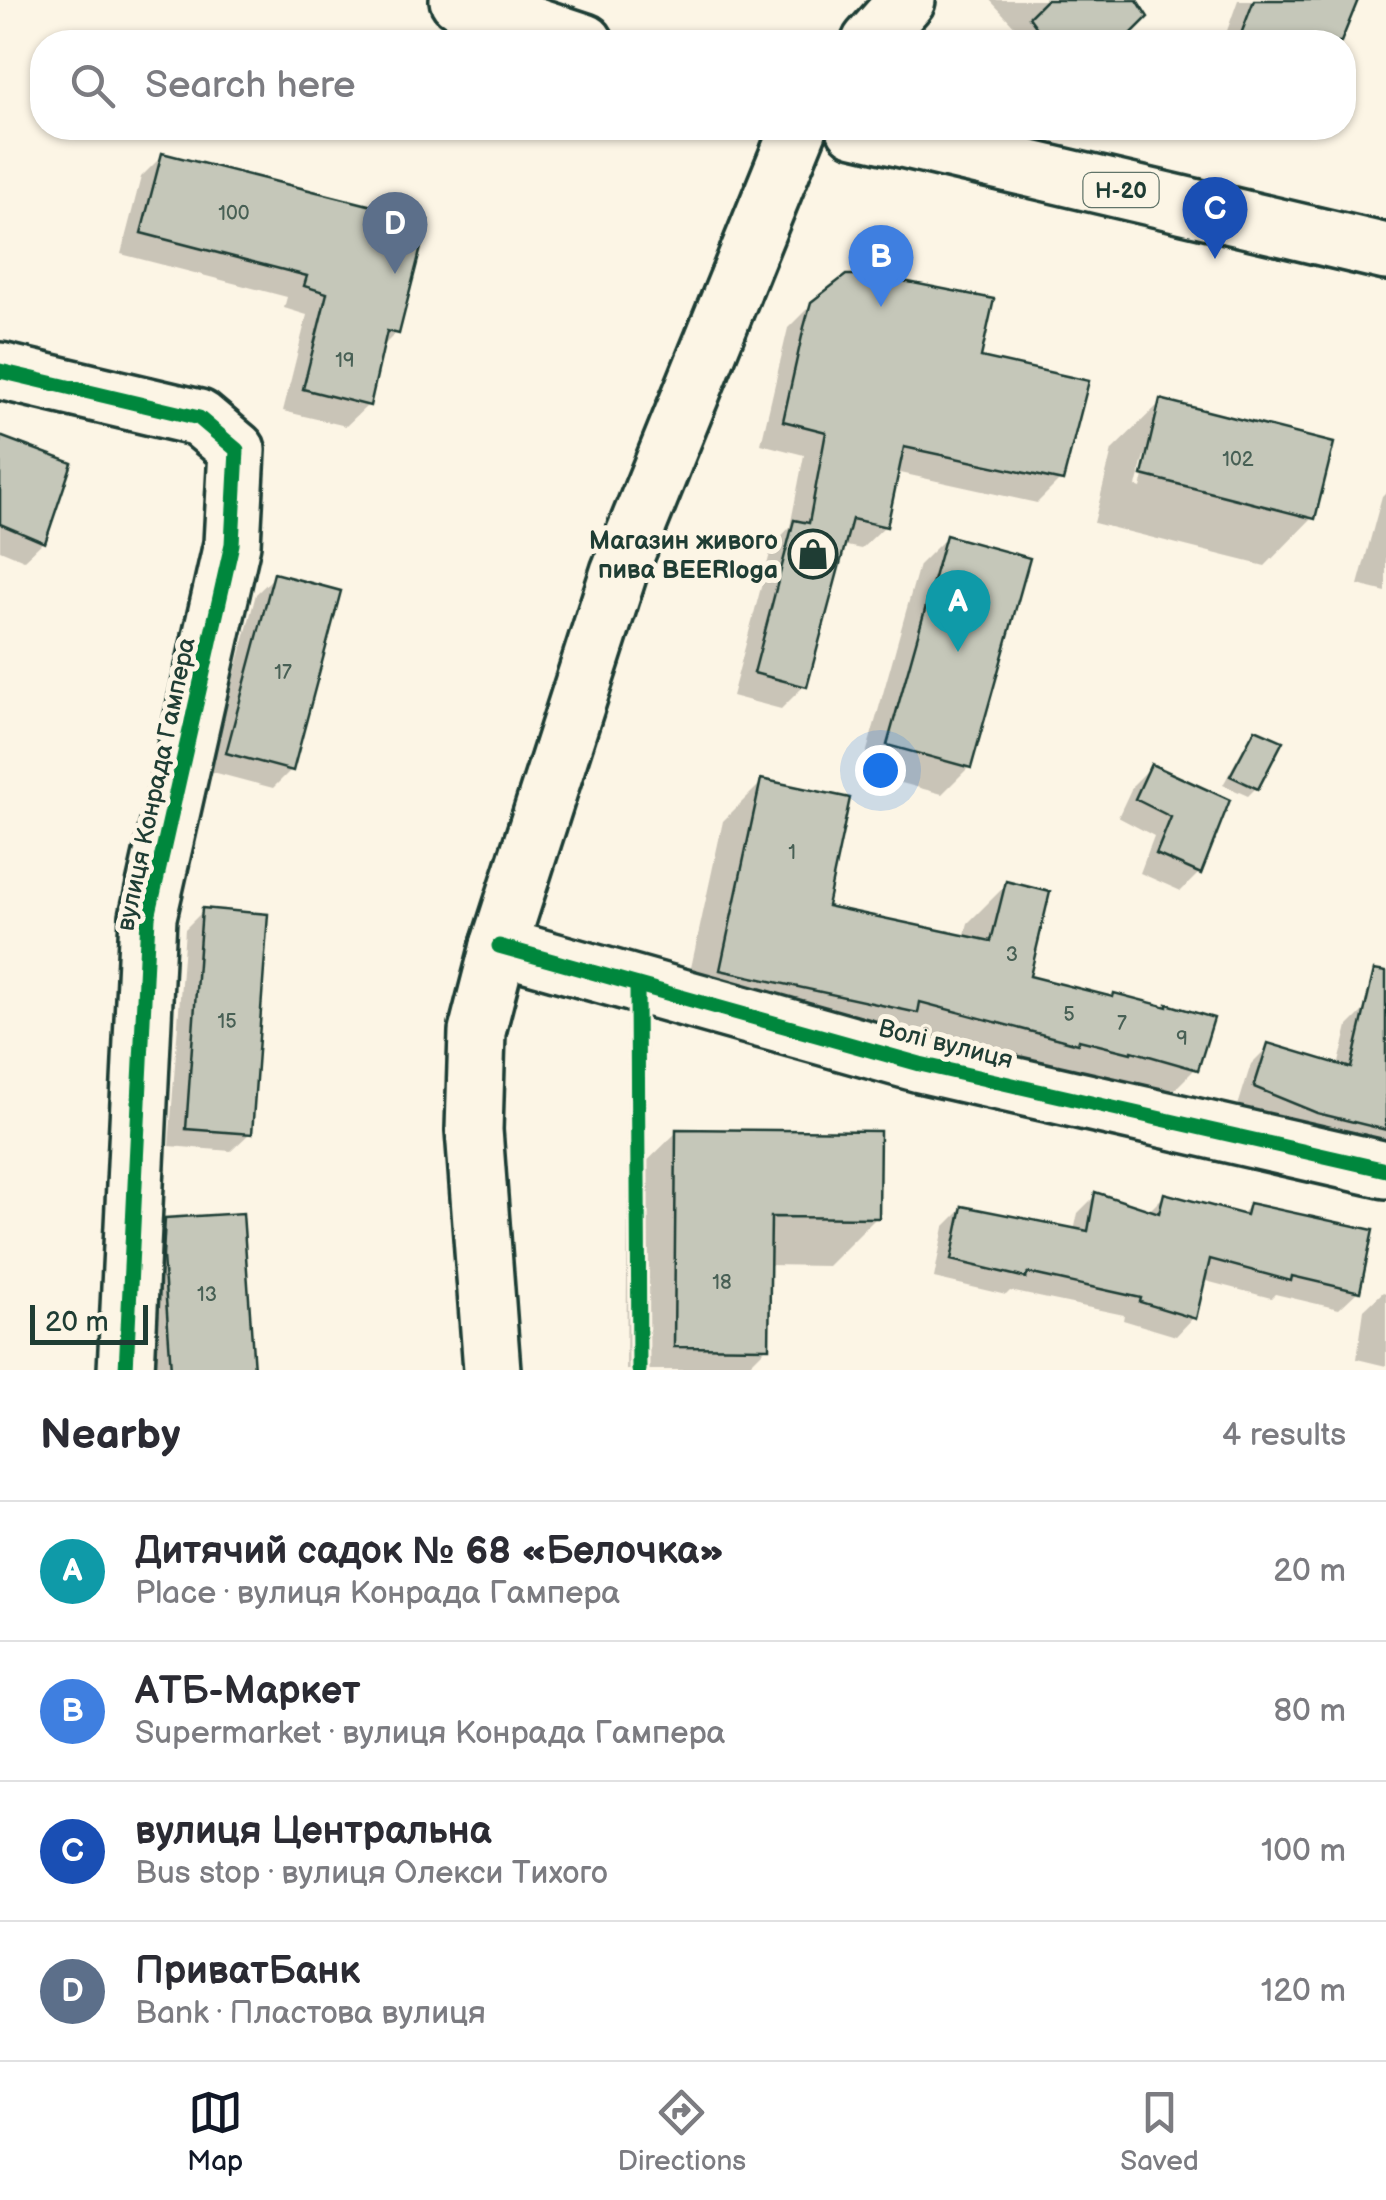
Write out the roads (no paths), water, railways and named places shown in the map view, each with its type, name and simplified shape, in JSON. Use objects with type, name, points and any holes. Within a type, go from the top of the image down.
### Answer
[{"type":"street","points":[[458,0],[522,10],[561,30]]},
{"type":"street","points":[[848,30],[864,0]]},
{"type":"street","points":[[881,30],[907,0]]},
{"type":"street","points":[[492,1370],[474,1130],[477,1032],[499,946],[619,572],[794,140]]},
{"type":"street","name":"Н-20","points":[[906,140],[1386,252]]},
{"type":"street","name":"вулиця Конрада Гампера","points":[[0,372],[199,418],[237,450],[232,544],[148,917],[126,1370]]},
{"type":"street","name":"Волі вулиця","points":[[499,946],[920,1064],[1386,1170]]},
{"type":"place","name":"вулиця Центральна","points":[[1215,259]]},
{"type":"place","name":"ПриватБанк","points":[[395,274]]},
{"type":"place","name":"АТБ-Маркет","points":[[881,307]]},
{"type":"place","name":"Магазин живого пива BEERloga","points":[[813,554]]},
{"type":"place","name":"Дитячий садок № 68 «Белочка»","points":[[958,652]]}]
